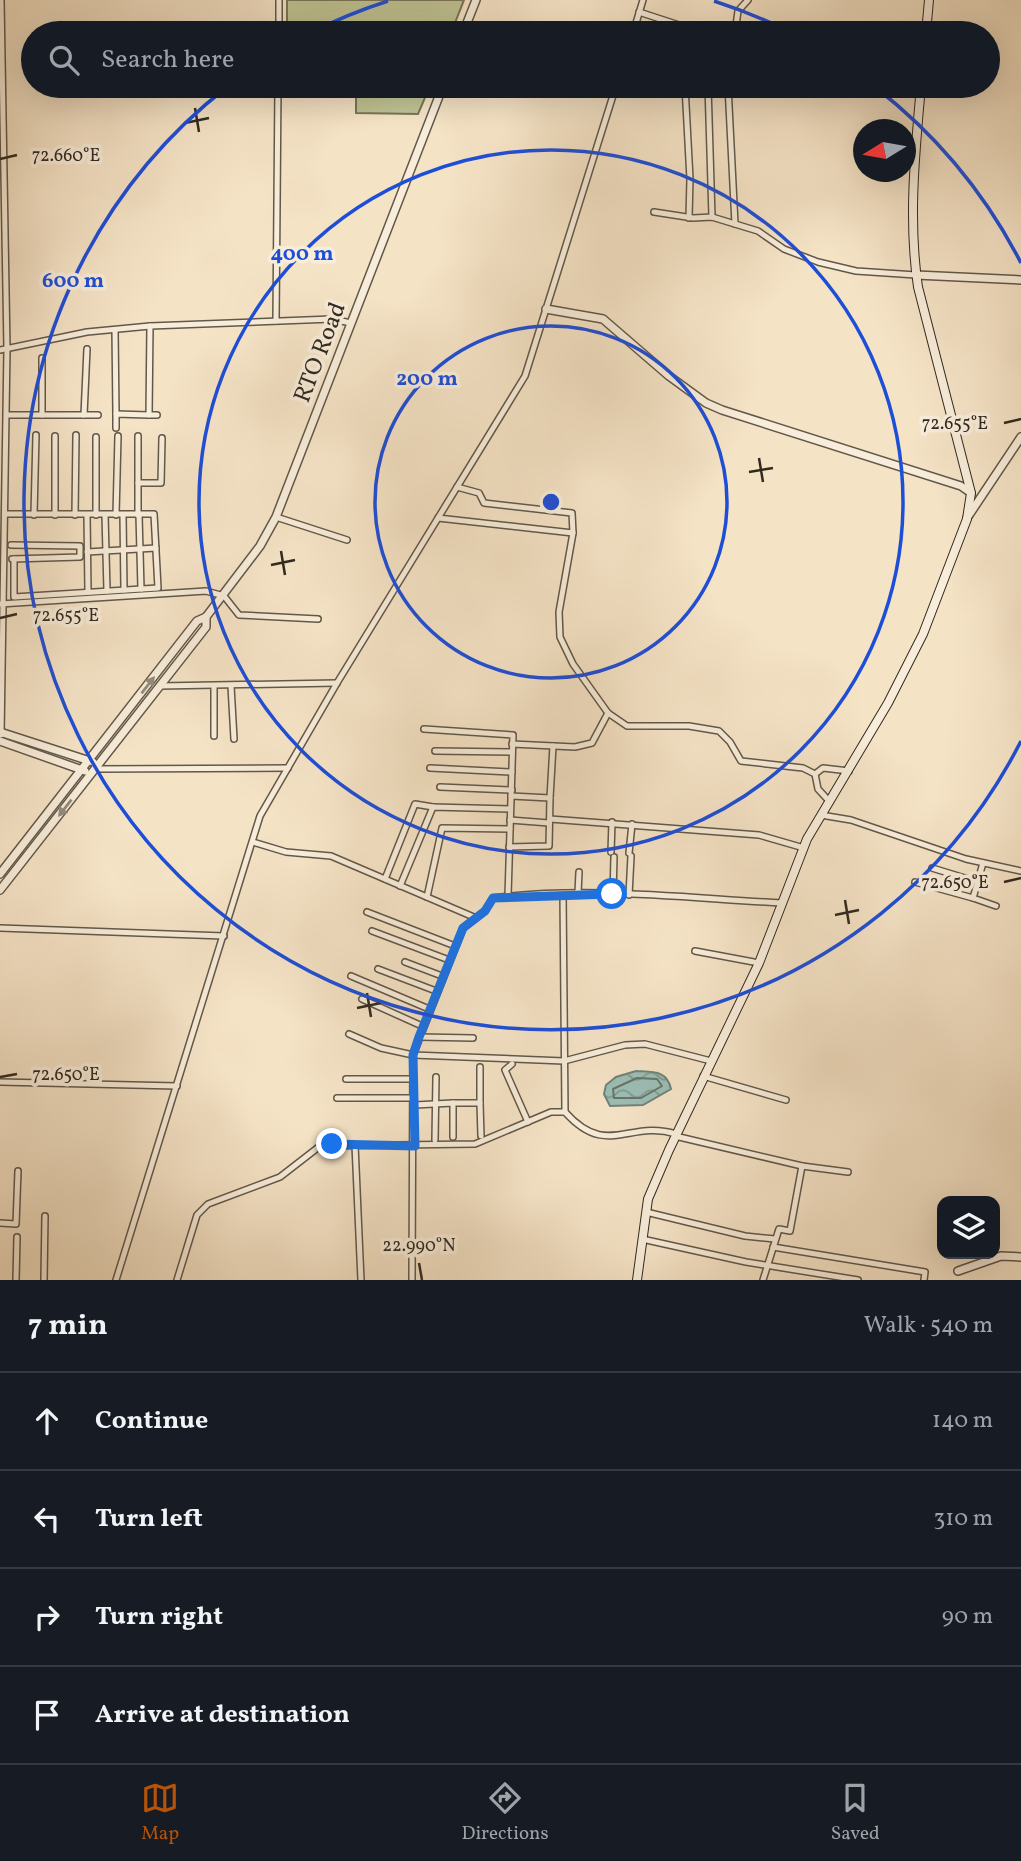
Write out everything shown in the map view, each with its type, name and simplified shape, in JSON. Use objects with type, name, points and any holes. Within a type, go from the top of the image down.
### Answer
[{"type":"main road","points":[[927,21],[929,0]]},
{"type":"main road","points":[[637,1280],[648,1199],[703,1076],[759,963],[804,848],[923,634],[967,519],[971,494],[916,275],[911,224],[920,98]]},
{"type":"street","points":[[1,0],[6,514],[0,741],[82,770],[288,768]]},
{"type":"street","points":[[279,0],[279,21]]},
{"type":"street","points":[[467,21],[475,0]]},
{"type":"street","points":[[636,21],[643,0]]},
{"type":"street","points":[[737,21],[738,11],[748,0]]},
{"type":"street","points":[[639,12],[667,21]]},
{"type":"street","points":[[276,321],[278,98]]},
{"type":"street","name":"RTO Road","points":[[0,874],[197,621],[206,617],[260,546],[276,517],[438,98]]},
{"type":"street","points":[[116,1280],[260,816],[337,683],[525,376],[612,98]]},
{"type":"street","points":[[686,98],[691,179],[689,218]]},
{"type":"street","points":[[708,98],[712,217]]},
{"type":"street","points":[[729,98],[735,224]]},
{"type":"street","points":[[654,212],[689,218],[712,217],[758,231],[784,248],[818,262],[856,271],[1021,280]]},
{"type":"street","points":[[546,309],[603,318],[669,376],[706,403],[722,410],[961,486],[971,494]]},
{"type":"street","points":[[4,349],[150,327],[332,319],[351,323]]},
{"type":"street","points":[[149,415],[150,327]]},
{"type":"street","points":[[116,330],[116,428]]},
{"type":"street","points":[[84,415],[87,349]]},
{"type":"street","points":[[42,358],[42,415]]},
{"type":"street","points":[[116,414],[158,415]]},
{"type":"street","points":[[6,415],[98,415]]},
{"type":"street","points":[[34,515],[36,435]]},
{"type":"street","points":[[75,515],[76,435]]},
{"type":"street","points":[[55,436],[55,515]]},
{"type":"street","points":[[118,436],[124,590]]},
{"type":"street","points":[[138,436],[141,589]]},
{"type":"street","points":[[96,437],[96,515]]},
{"type":"street","points":[[967,519],[1021,437]]},
{"type":"street","points":[[138,484],[161,483],[162,438]]},
{"type":"street","points":[[457,487],[479,493],[484,503],[572,513],[573,533],[559,612],[560,637],[573,664],[608,713],[627,726],[689,726],[719,731],[730,742],[741,761],[803,768],[814,774],[818,789],[830,802]]},
{"type":"street","points":[[6,514],[155,514],[158,588],[14,597],[14,559]]},
{"type":"street","points":[[87,515],[88,592]]},
{"type":"street","points":[[104,515],[107,591]]},
{"type":"street","points":[[276,517],[347,540]]},
{"type":"street","points":[[438,518],[573,533]]},
{"type":"street","points":[[5,559],[80,557],[80,545],[11,545]]},
{"type":"street","points":[[80,552],[156,548]]},
{"type":"street","points":[[3,603],[206,591],[223,596],[240,615],[318,619]]},
{"type":"street","name":"RTO Road","points":[[0,890],[206,627],[206,617]]},
{"type":"street","points":[[159,686],[337,683]]},
{"type":"street","points":[[214,686],[214,736]]},
{"type":"street","points":[[231,686],[234,739]]},
{"type":"street","points":[[512,744],[575,747],[592,743],[608,713]]},
{"type":"street","points":[[124,715],[131,722]]},
{"type":"street","points":[[424,729],[513,735],[508,896]]},
{"type":"street","points":[[0,732],[89,761],[96,769]]},
{"type":"street","points":[[509,847],[549,846],[553,746]]},
{"type":"street","points":[[435,751],[511,752]]},
{"type":"street","points":[[430,768],[512,772]]},
{"type":"street","points":[[814,774],[823,768],[849,771]]},
{"type":"street","points":[[440,787],[550,798]]},
{"type":"street","points":[[384,879],[415,804],[510,809]]},
{"type":"street","points":[[400,886],[433,807]]},
{"type":"street","points":[[821,816],[851,820],[983,863],[1021,871]]},
{"type":"street","points":[[510,820],[612,822],[759,835],[804,848]]},
{"type":"street","points":[[612,822],[612,894]]},
{"type":"street","points":[[629,895],[632,824]]},
{"type":"street","points":[[427,897],[442,828],[510,829]]},
{"type":"street","points":[[253,842],[286,852],[331,856],[476,918]]},
{"type":"street","points":[[973,898],[983,863]]},
{"type":"street","points":[[932,868],[978,882]]},
{"type":"street","points":[[578,894],[579,872]]},
{"type":"street","points":[[915,882],[996,906]]},
{"type":"street","points":[[563,894],[565,1112],[581,1130],[600,1136],[647,1130],[802,1166],[848,1172]]},
{"type":"street","points":[[412,1280],[415,1146],[413,1055],[422,1026],[463,928],[476,918],[493,898],[508,896],[612,894],[782,903]]},
{"type":"street","points":[[367,912],[455,946]]},
{"type":"street","points":[[0,928],[224,936]]},
{"type":"street","points":[[372,931],[449,960]]},
{"type":"street","points":[[695,951],[759,963]]},
{"type":"street","points":[[405,962],[442,976]]},
{"type":"street","points":[[378,970],[436,991]]},
{"type":"street","points":[[351,976],[429,1009]]},
{"type":"street","points":[[362,999],[422,1026]]},
{"type":"street","points":[[349,1034],[381,1048],[413,1055],[564,1061],[625,1045],[645,1044],[711,1060]]},
{"type":"street","points":[[419,1037],[473,1038]]},
{"type":"street","points":[[512,1064],[505,1070],[528,1122]]},
{"type":"street","points":[[480,1067],[481,1136]]},
{"type":"street","points":[[703,1076],[786,1100]]},
{"type":"street","points":[[435,1140],[436,1077]]},
{"type":"street","points":[[346,1079],[414,1079]]},
{"type":"street","points":[[0,1082],[177,1086]]},
{"type":"street","points":[[337,1098],[435,1104],[480,1103]]},
{"type":"street","points":[[453,1103],[453,1138]]},
{"type":"street","points":[[177,1280],[197,1215],[208,1204],[280,1177],[320,1146],[475,1144],[551,1112],[565,1112]]},
{"type":"street","points":[[355,1145],[361,1280]]},
{"type":"street","points":[[763,1280],[779,1229],[790,1231],[802,1166]]},
{"type":"street","points":[[0,1223],[16,1224],[18,1171]]},
{"type":"street","points":[[646,1212],[734,1233],[775,1239]]},
{"type":"street","points":[[44,1280],[45,1216]]},
{"type":"street","points":[[16,1280],[17,1237]]},
{"type":"street","points":[[642,1239],[858,1280]]},
{"type":"street","points":[[773,1247],[925,1272],[923,1280]]},
{"type":"street","points":[[958,1272],[1001,1256],[1021,1257]]},
{"type":"green space","points":[[287,0],[464,0],[456,21],[287,21]]},
{"type":"green space","points":[[356,98],[425,98],[418,114],[356,113]]},
{"type":"water","points":[[636,1071],[663,1075],[671,1089],[643,1105],[610,1106],[604,1094],[606,1085],[616,1077]]},
{"type":"route","points":[[332,1144],[415,1146],[413,1055],[463,928],[485,911],[493,898],[612,894]]}]
